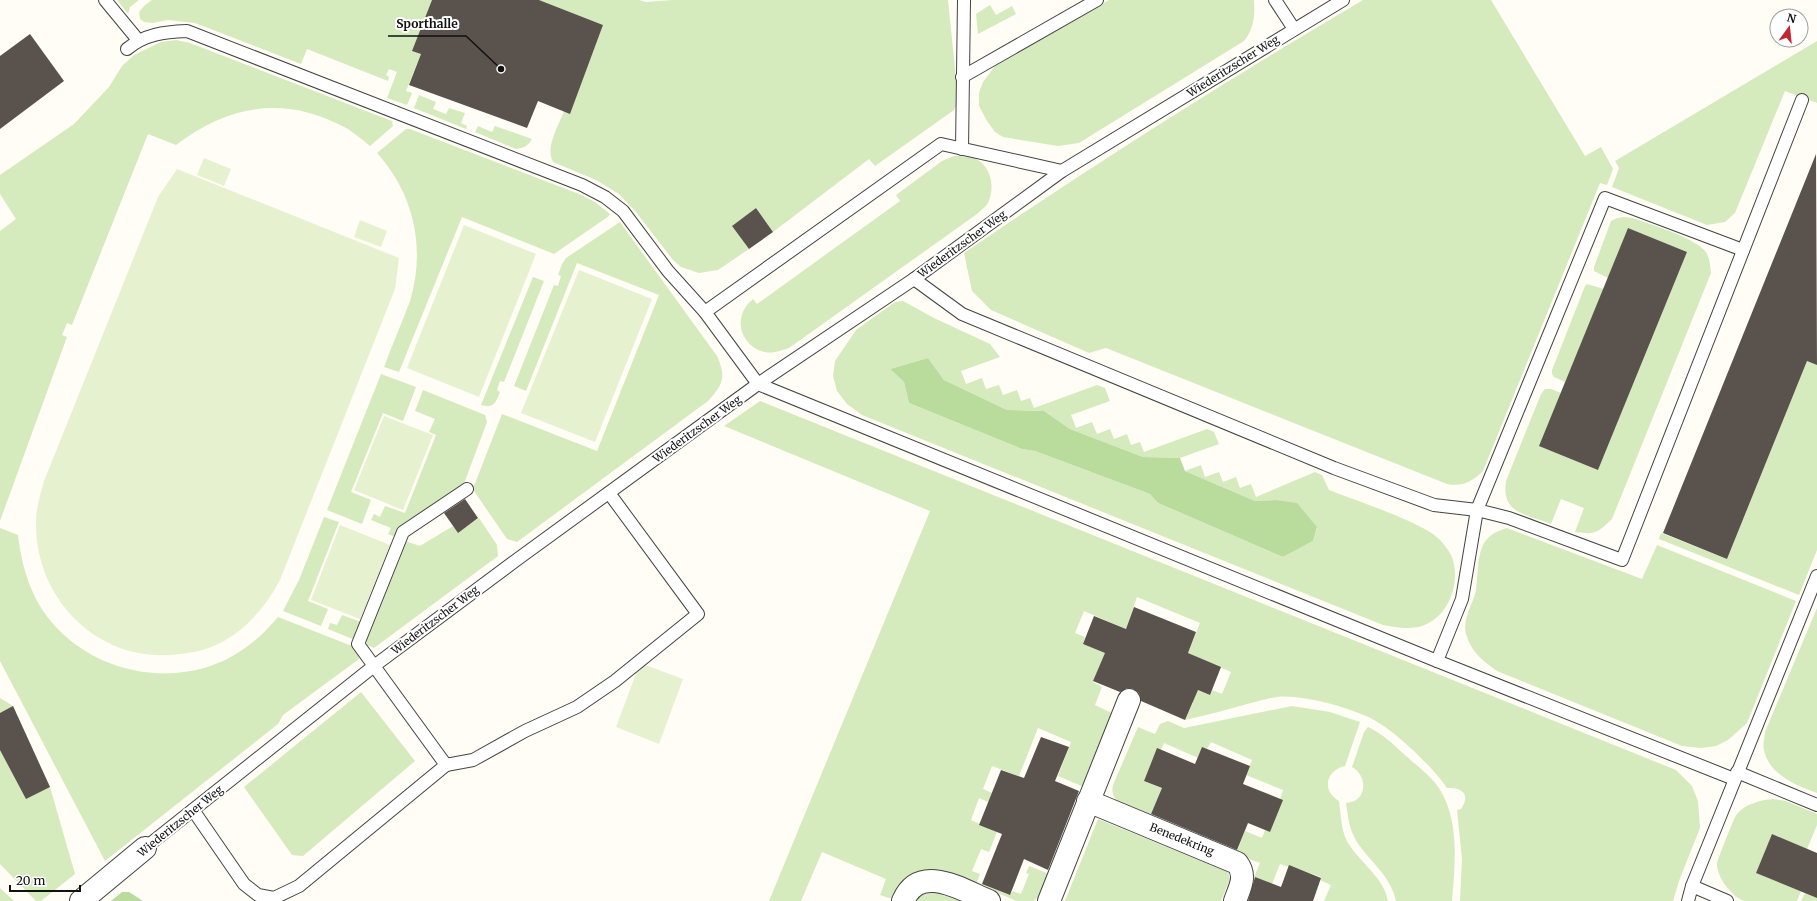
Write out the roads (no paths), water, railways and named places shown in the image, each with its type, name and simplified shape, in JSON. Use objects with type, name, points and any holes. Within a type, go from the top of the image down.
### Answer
[{"type":"street","points":[[1049,901],[1129,700]]},
{"type":"street","name":"Benedekring","points":[[1088,801],[1237,863],[1244,875],[1235,901]]},
{"type":"street","name":"Wiederitzscher Weg","points":[[81,901],[145,848]]},
{"type":"street","points":[[903,901],[910,888],[919,883],[936,880],[989,901]]},
{"type":"lane","points":[[105,0],[138,40]]},
{"type":"lane","points":[[962,149],[964,0]]},
{"type":"lane","points":[[962,77],[1097,0]]},
{"type":"lane","points":[[1275,0],[1294,29]]},
{"type":"lane","name":"Wiederitzscher Weg","points":[[145,848],[374,666],[758,384],[914,279],[1062,171],[1343,0]]},
{"type":"lane","points":[[127,49],[138,40],[160,33],[186,31],[582,185],[605,197],[623,211],[668,271],[705,312],[758,384],[1437,661],[1817,805]]},
{"type":"lane","points":[[914,279],[962,314],[1312,459],[1434,505],[1477,510],[1510,518],[1622,560],[1802,100]]},
{"type":"lane","points":[[705,312],[941,144],[1062,171]]},
{"type":"lane","points":[[1437,661],[1462,599],[1477,510],[1605,198],[1743,250]]},
{"type":"lane","points":[[446,765],[358,644],[403,532],[467,489]]},
{"type":"lane","points":[[194,810],[244,884],[258,895],[274,898],[299,886],[446,765],[473,760],[525,731],[577,707],[615,681],[698,614],[609,493]]},
{"type":"lane","points":[[1688,901],[1692,886],[1736,775],[1817,576]]},
{"type":"lane","points":[[1692,886],[1727,901]]},
{"type":"place","name":"Sporthalle","points":[[501,69]]}]
